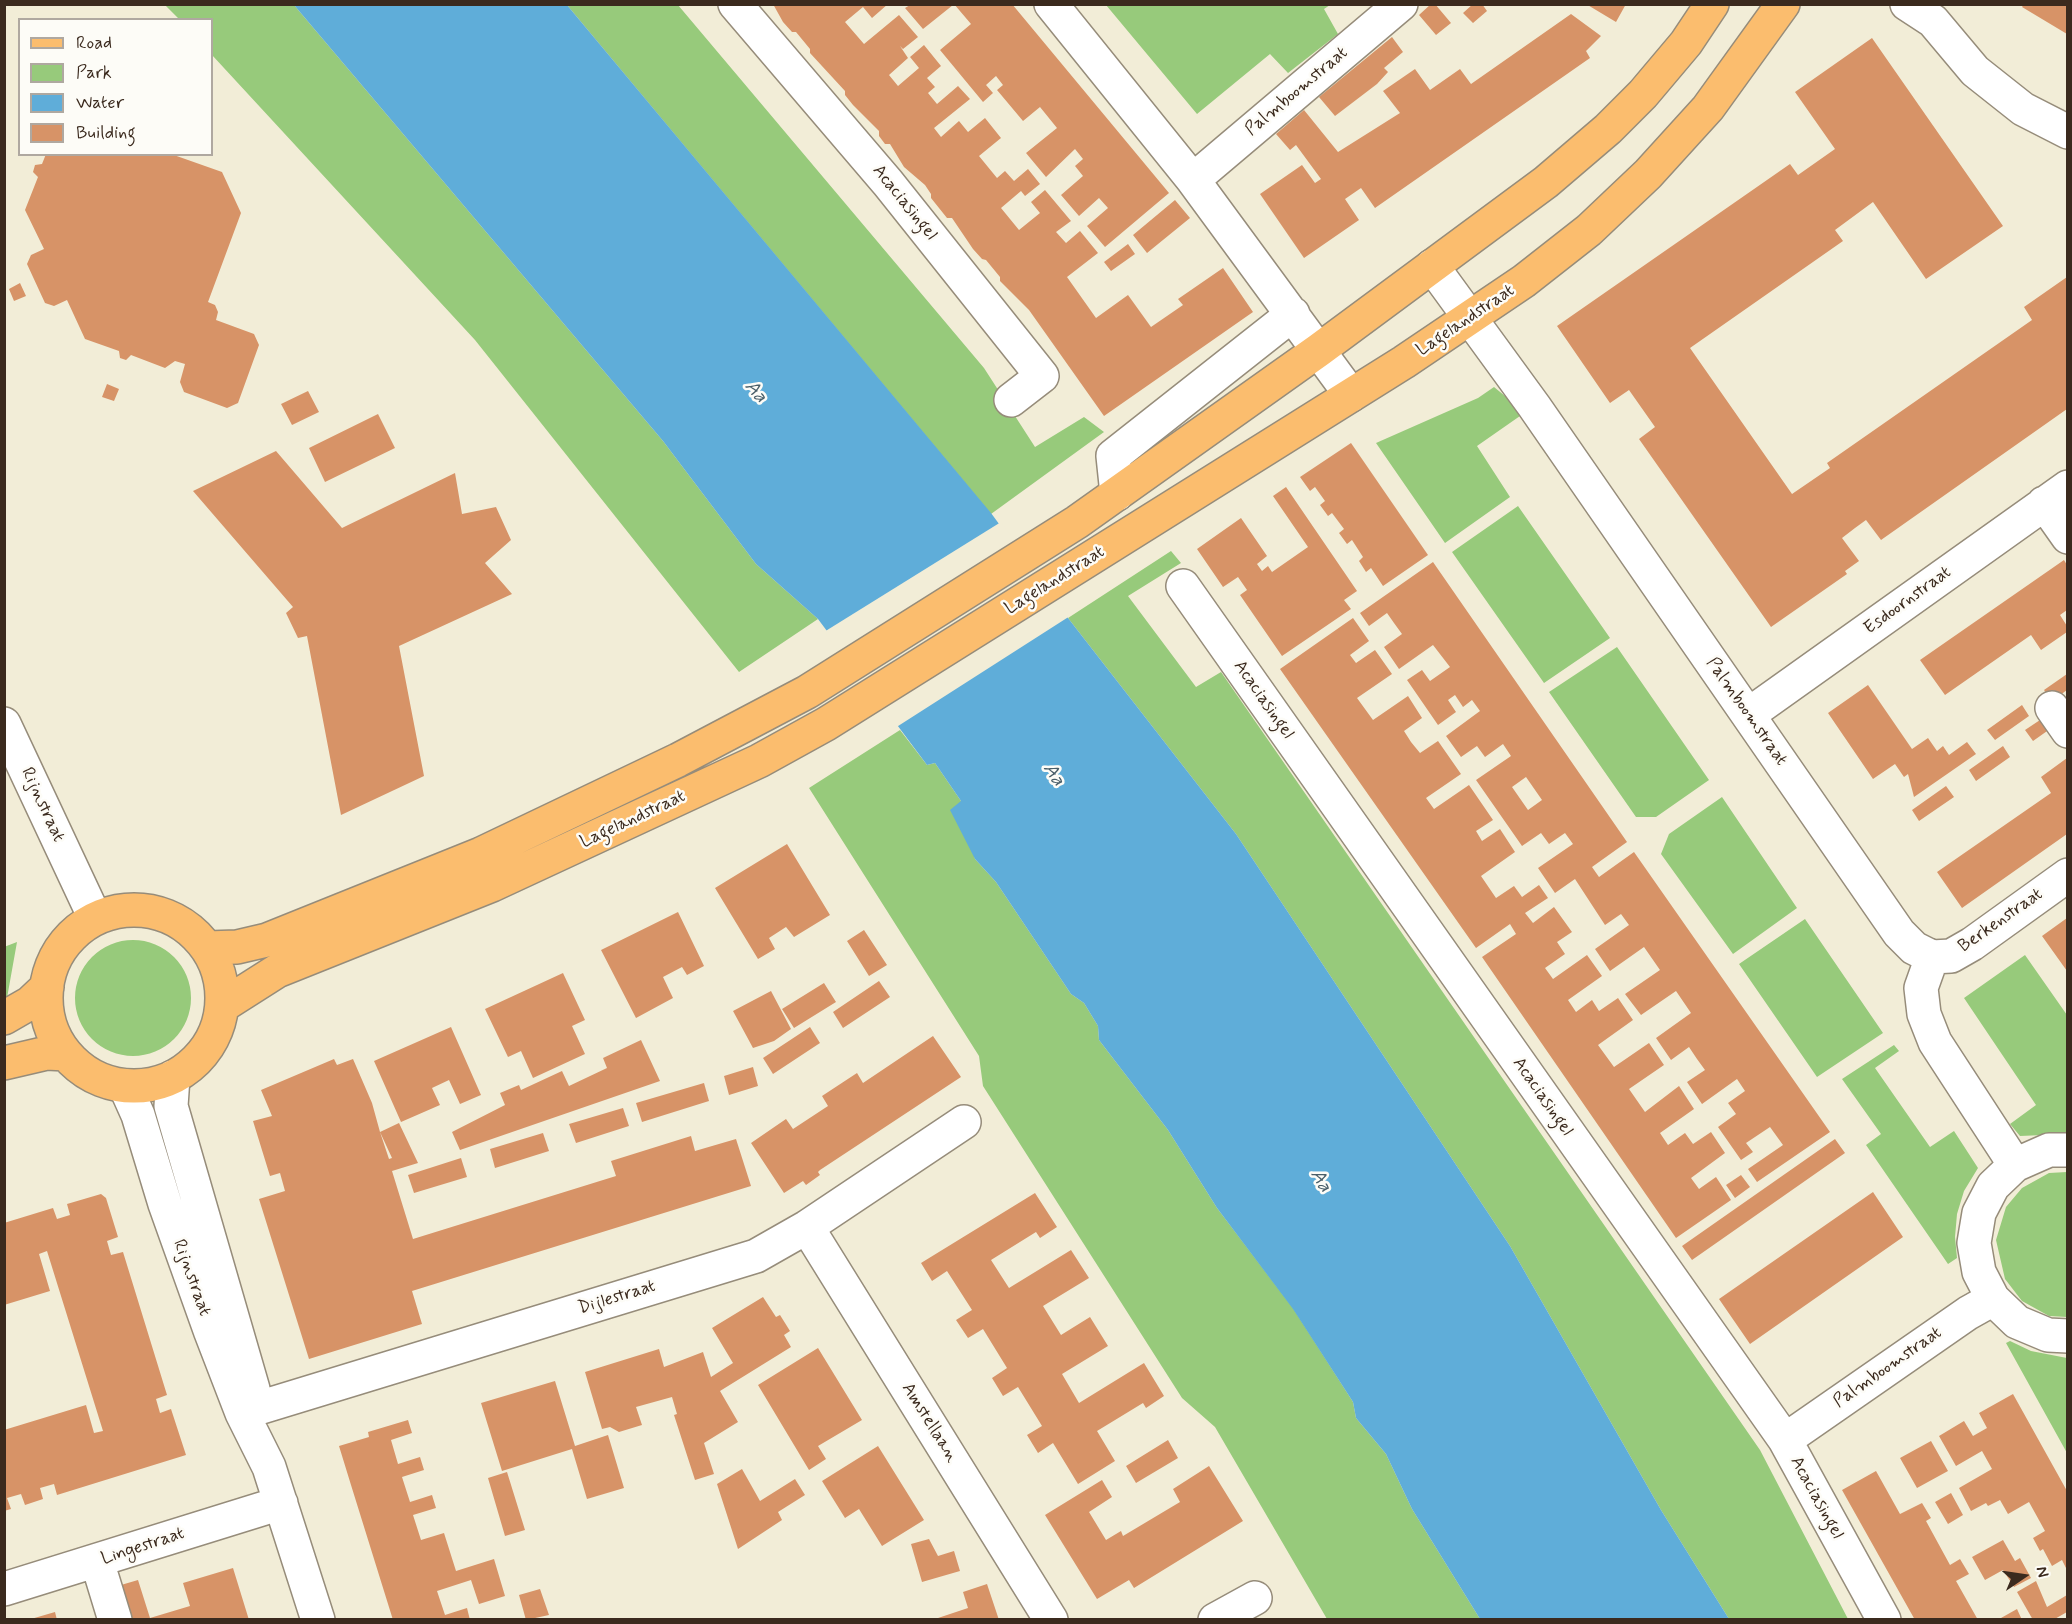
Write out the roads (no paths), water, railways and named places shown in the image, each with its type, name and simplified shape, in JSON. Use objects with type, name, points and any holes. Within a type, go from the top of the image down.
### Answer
[{"type":"main road","name":"Lagelandstraat","points":[[207,948],[237,947],[267,940],[481,854],[678,760],[807,692],[1118,494],[1319,350],[1546,182],[1608,129],[1664,69],[1712,4]]},
{"type":"main road","name":"Lagelandstraat","points":[[222,1006],[278,971],[492,885],[759,761],[826,724],[1468,320],[1589,230],[1648,174],[1708,108],[1783,4]]},
{"type":"main road","points":[[124,910],[155,912],[182,923],[207,948],[219,972],[222,1006],[215,1033],[200,1057],[173,1077],[140,1086],[125,1086],[105,1081],[86,1072],[66,1054],[56,1038],[47,1014],[46,987],[56,956],[74,933],[95,918],[124,910]]},
{"type":"main road","points":[[4,1018],[30,1003],[46,987]]},
{"type":"main road","points":[[4,1063],[47,1053],[66,1054]]},
{"type":"street","name":"Acaciasingel","points":[[735,4],[888,183],[1042,376],[1011,400]]},
{"type":"street","points":[[1051,4],[1193,180],[1351,395]]},
{"type":"street","name":"Palmboomstraat","points":[[1193,180],[1401,4]]},
{"type":"street","points":[[1907,4],[1933,21],[1975,71],[2023,109],[2067,132]]},
{"type":"street","name":"Palmboomstraat","points":[[1431,266],[1468,320],[1534,406],[1899,933],[1914,948],[1932,957]]},
{"type":"street","points":[[1118,494],[1113,456],[1293,314]]},
{"type":"street","points":[[2056,495],[2067,537]]},
{"type":"street","name":"Esdoornstraat","points":[[1748,715],[2056,495]]},
{"type":"street","name":"Acaciasingel","points":[[1183,586],[1785,1440],[1884,1620]]},
{"type":"street","name":"Rijnstraat","points":[[4,724],[95,918]]},
{"type":"street","name":"Berkenstraat","points":[[1932,957],[1951,956],[1972,944],[2067,875]]},
{"type":"street","points":[[1932,957],[1921,988],[1927,1023],[1935,1042],[2015,1165]]},
{"type":"street","name":"Rijnstraat","points":[[173,1077],[171,1106],[250,1410],[318,1620]]},
{"type":"street","name":"Rijnstraat","points":[[125,1086],[138,1115],[165,1204],[210,1330],[250,1410]]},
{"type":"street","name":"Dijlestraat","points":[[250,1410],[756,1256],[807,1227],[964,1122]]},
{"type":"street","points":[[2067,1150],[2049,1150],[2015,1165],[1993,1186],[1979,1213],[1974,1243],[1979,1272],[1993,1299],[2017,1322],[2048,1335],[2067,1336]]},
{"type":"street","name":"Amstellaan","points":[[807,1227],[1051,1620]]},
{"type":"street","name":"Palmboomstraat","points":[[1785,1440],[1968,1313],[1993,1299]]},
{"type":"street","name":"Lingestraat","points":[[4,1589],[281,1503]]},
{"type":"street","points":[[97,1561],[115,1620]]},
{"type":"street","points":[[1215,1620],[1255,1598]]},
{"type":"water","name":"Aa","points":[[294,5],[567,5],[991,513],[1068,618],[1236,834],[1510,1246],[1661,1510],[1729,1619],[1480,1619],[1412,1509],[1386,1454],[1356,1418],[1353,1402],[1293,1309],[1217,1208],[1168,1130],[1099,1040],[1098,1026],[1084,1003],[1071,994],[996,882],[975,859],[950,810],[961,801],[935,763],[927,765],[818,619],[756,564],[663,441]]}]
